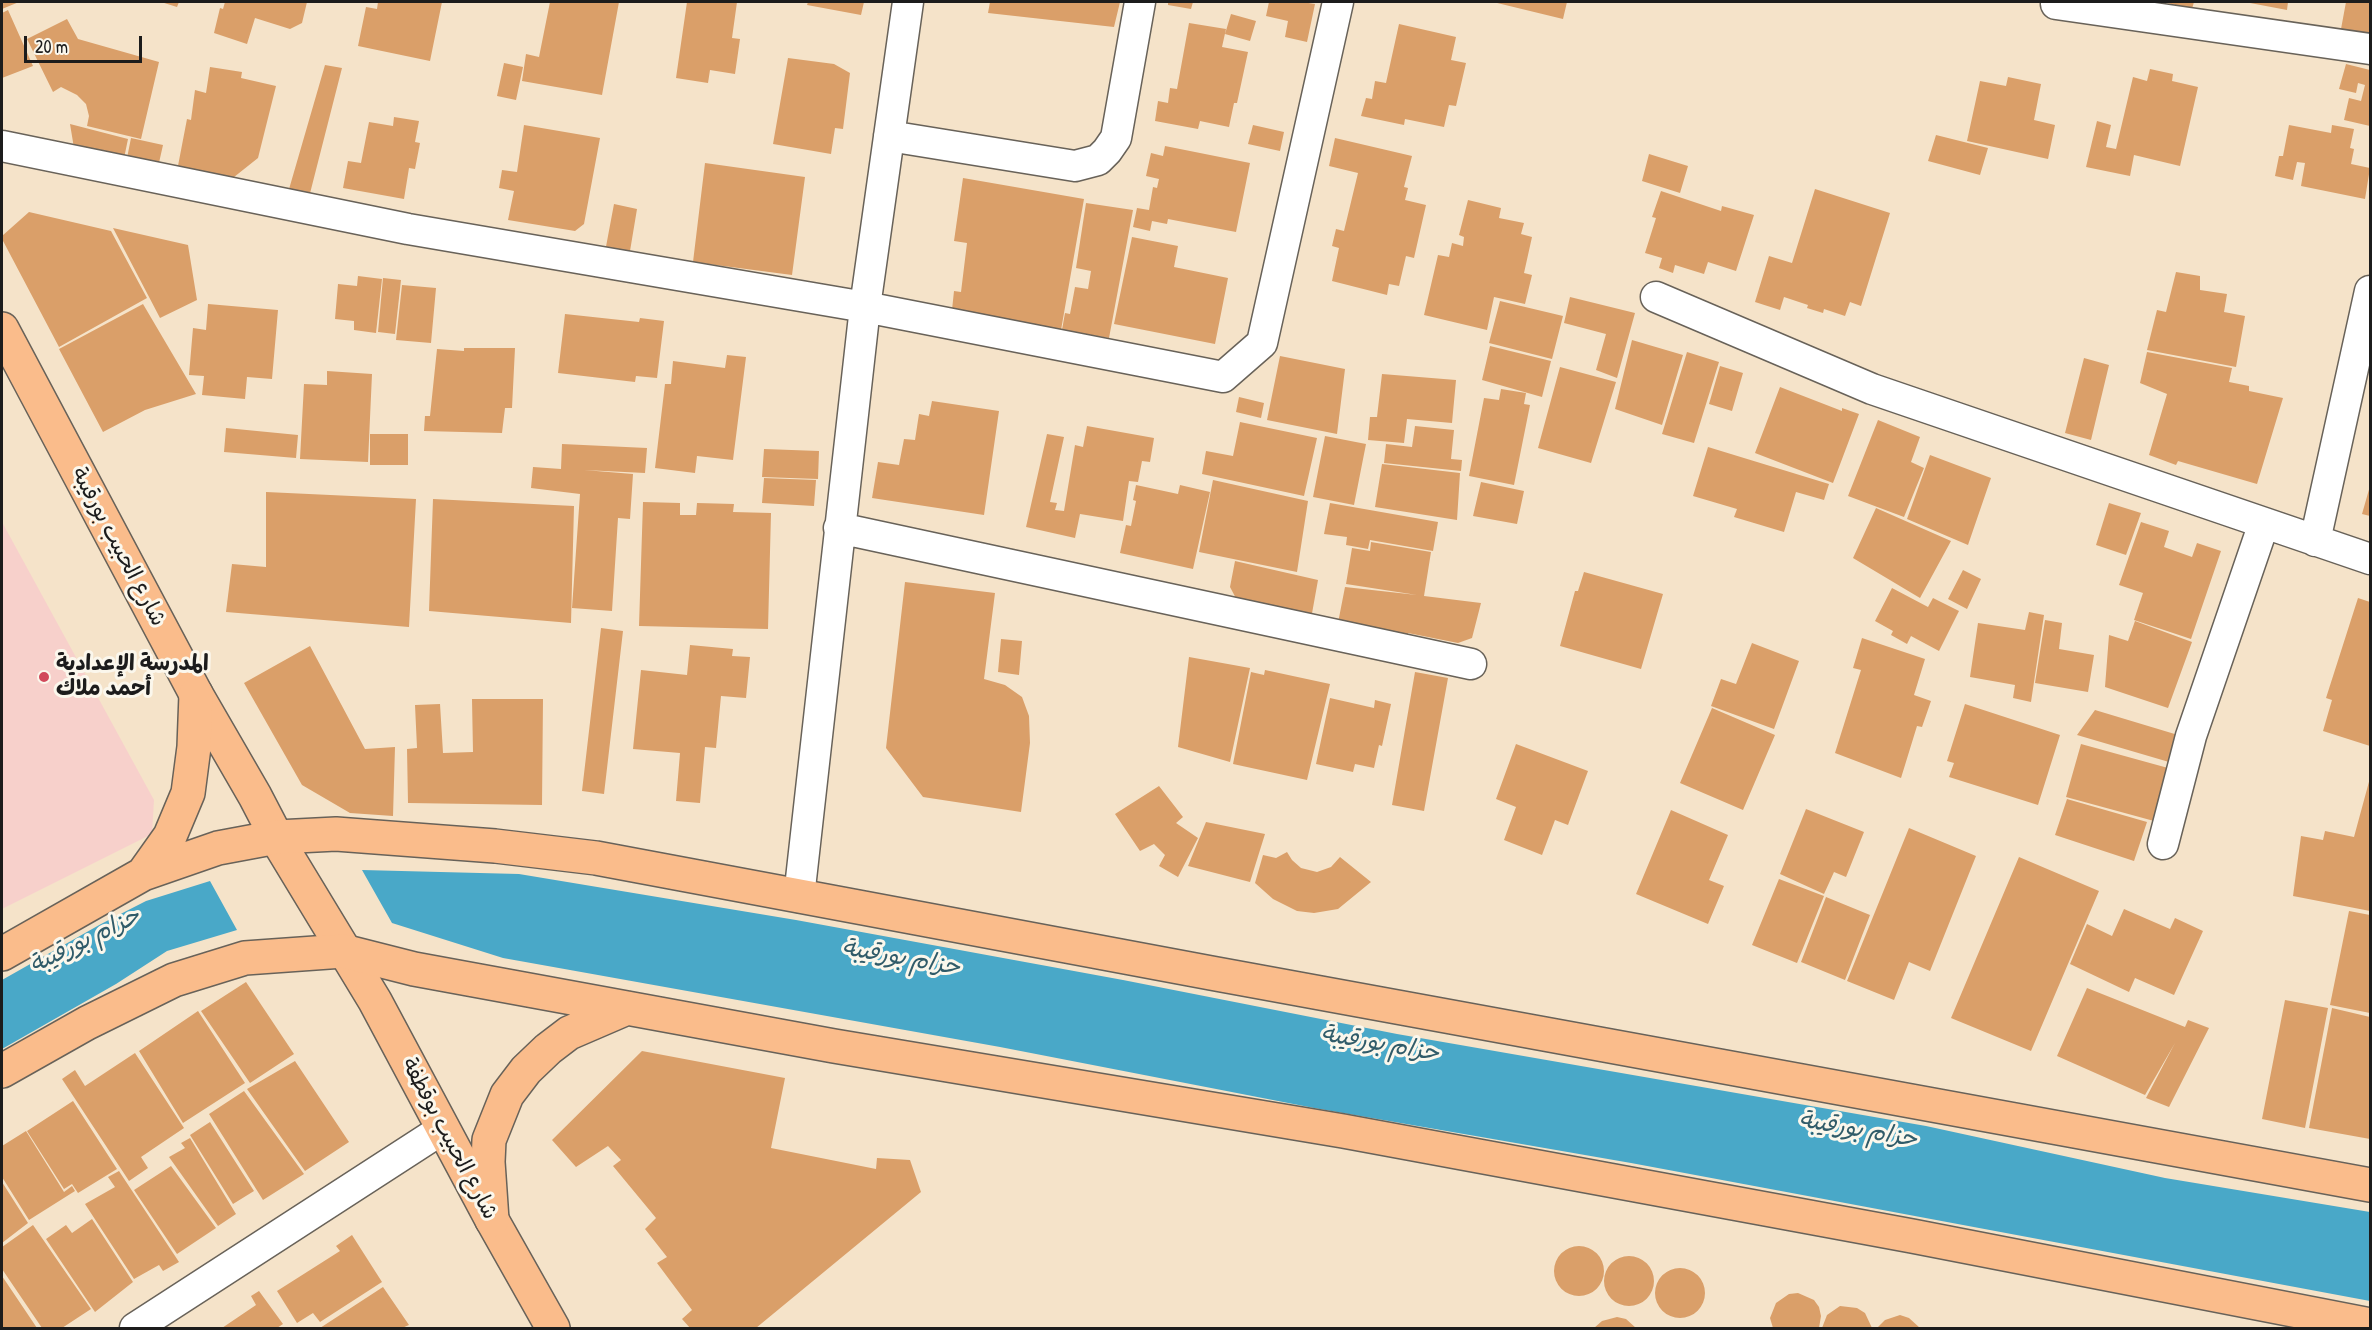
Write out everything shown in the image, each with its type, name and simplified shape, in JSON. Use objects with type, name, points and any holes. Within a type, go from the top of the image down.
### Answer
[{"type":"main road","name":"شارع الحبيب بورقيبة","points":[[2,329],[196,694],[343,951]]},
{"type":"main road","points":[[143,874],[170,836],[188,793],[194,747],[196,694]]},
{"type":"main road","points":[[2,954],[143,874],[218,848],[277,837],[336,834],[495,846],[596,858],[2370,1185]]},
{"type":"main road","points":[[2,1071],[87,1023],[174,980],[245,958],[343,951],[414,969],[834,1046],[1378,1137],[1912,1236],[2370,1325]]},
{"type":"main road","name":"شارع الحبيب بوقطفة","points":[[343,951],[375,1001],[553,1329]]},
{"type":"main road","points":[[492,1220],[488,1162],[489,1140],[507,1095],[526,1070],[569,1033],[627,1008]]},
{"type":"street","points":[[799,897],[865,307],[908,2]]},
{"type":"street","points":[[889,136],[1075,166],[1098,160],[1107,152],[1116,138],[1140,2]]},
{"type":"street","points":[[2,146],[408,229],[865,307],[1223,376],[1262,343],[1338,2]]},
{"type":"street","points":[[2056,4],[2370,49]]},
{"type":"street","points":[[2315,541],[2370,291]]},
{"type":"street","points":[[1656,297],[1872,389],[2370,559]]},
{"type":"street","points":[[2163,844],[2191,736],[2264,523]]},
{"type":"street","points":[[840,528],[1471,664]]},
{"type":"street","points":[[135,1329],[444,1128]]},
{"type":"shaded area","name":"المدرسة الإعدادية أحمد ملاك","points":[[2,522],[154,800],[152,834],[2,909]]},
{"type":"water","name":"حزام بورقيبة","points":[[362,870],[519,874],[796,920],[1123,980],[1397,1034],[1926,1126],[2165,1178],[2370,1212],[2370,1301],[1631,1163],[1314,1108],[1000,1047],[503,958],[392,923]]},
{"type":"water","name":"حزام بورقيبة","points":[[210,881],[237,930],[167,951],[116,984],[2,1049],[2,980],[146,901]]},
{"type":"building","points":[[2,2],[19,2],[2,9]]},
{"type":"building","points":[[161,2],[179,2],[177,7]]},
{"type":"building","points":[[225,2],[307,2],[302,23],[290,29],[255,18],[247,44],[214,33],[220,8],[223,9]]},
{"type":"building","points":[[378,2],[442,2],[430,61],[358,46],[366,7],[377,9]]},
{"type":"building","points":[[550,2],[619,2],[602,95],[522,81],[526,54],[539,57]]},
{"type":"building","points":[[687,2],[737,2],[732,38],[740,39],[735,74],[710,70],[708,83],[676,78]]},
{"type":"building","points":[[808,2],[864,2],[861,15],[807,5]]},
{"type":"building","points":[[990,2],[1120,2],[1114,27],[988,13]]},
{"type":"building","points":[[1168,2],[1193,2],[1191,9],[1168,5]]},
{"type":"building","points":[[1269,2],[1315,4],[1307,42],[1285,37],[1288,21],[1266,16]]},
{"type":"building","points":[[1493,2],[1567,2],[1563,19]]},
{"type":"building","points":[[2163,2],[2194,2],[2192,9]]},
{"type":"building","points":[[2250,2],[2288,2],[2287,10]]},
{"type":"building","points":[[2346,2],[2370,2],[2370,34],[2341,29]]},
{"type":"building","points":[[8,10],[33,66],[2,78],[2,13]]},
{"type":"building","points":[[1231,14],[1256,21],[1250,41],[1225,34]]},
{"type":"building","points":[[67,19],[78,39],[159,62],[141,139],[87,126],[89,116],[86,104],[77,95],[61,87],[53,92],[27,39]]},
{"type":"building","points":[[1189,23],[1226,29],[1222,47],[1248,52],[1237,103],[1234,103],[1229,127],[1200,121],[1198,129],[1155,121],[1158,101],[1168,103],[1170,88],[1177,89]]},
{"type":"building","points":[[1399,24],[1456,37],[1451,60],[1466,63],[1456,106],[1449,105],[1444,127],[1405,119],[1404,125],[1361,116],[1366,98],[1372,99],[1375,81],[1386,83]]},
{"type":"building","points":[[788,58],[834,64],[850,73],[843,129],[835,128],[831,154],[773,144]]},
{"type":"building","points":[[504,63],[523,67],[516,100],[497,96]]},
{"type":"building","points":[[2346,64],[2370,70],[2370,126],[2344,120],[2349,98],[2361,101],[2365,85],[2358,83],[2356,93],[2339,89]]},
{"type":"building","points":[[325,65],[342,68],[306,209],[285,203]]},
{"type":"building","points":[[210,67],[242,72],[241,78],[276,86],[258,158],[224,185],[177,171],[187,119],[191,120],[195,90],[206,93]]},
{"type":"building","points":[[2150,69],[2173,74],[2172,81],[2198,87],[2180,166],[2134,155],[2130,176],[2086,167],[2097,121],[2111,125],[2106,147],[2116,149],[2133,77],[2147,81]]},
{"type":"building","points":[[2008,77],[2041,84],[2034,120],[2055,125],[2048,159],[1967,141],[1980,81],[2006,86]]},
{"type":"building","points":[[394,117],[419,121],[415,142],[420,143],[415,169],[409,168],[404,199],[343,188],[348,161],[361,163],[369,122],[393,126]]},
{"type":"building","points":[[70,124],[128,139],[122,168],[75,154]]},
{"type":"building","points":[[524,125],[600,138],[584,224],[575,231],[508,220],[514,191],[499,188],[502,170],[517,172]]},
{"type":"building","points":[[1253,125],[1284,132],[1280,151],[1248,144]]},
{"type":"building","points":[[2289,125],[2331,133],[2332,125],[2354,129],[2350,148],[2354,149],[2351,164],[2370,168],[2365,199],[2301,186],[2305,163],[2297,162],[2293,180],[2275,176],[2279,156],[2283,156]]},
{"type":"building","points":[[1936,135],[1988,148],[1980,175],[1928,161]]},
{"type":"building","points":[[131,138],[163,145],[156,176],[125,168]]},
{"type":"building","points":[[1335,138],[1412,156],[1404,187],[1408,188],[1405,200],[1426,205],[1414,258],[1406,256],[1399,286],[1389,284],[1387,295],[1332,281],[1339,248],[1332,246],[1336,229],[1344,231],[1358,173],[1329,166]]},
{"type":"building","points":[[1165,146],[1250,163],[1236,232],[1168,219],[1167,224],[1152,221],[1150,231],[1133,227],[1137,208],[1149,210],[1153,187],[1157,188],[1159,179],[1146,176],[1151,153],[1163,156]]},
{"type":"building","points":[[1649,154],[1688,166],[1680,193],[1642,181]]},
{"type":"building","points":[[705,163],[805,177],[792,275],[693,262]]},
{"type":"building","points":[[963,178],[1084,199],[1061,330],[952,310],[954,291],[961,292],[967,243],[954,241]]},
{"type":"building","points":[[1815,189],[1890,213],[1861,306],[1850,302],[1845,316],[1824,309],[1823,313],[1784,297],[1780,310],[1755,302],[1769,256],[1792,263]]},
{"type":"building","points":[[1661,191],[1721,211],[1722,206],[1754,215],[1736,271],[1708,262],[1704,274],[1675,265],[1673,273],[1659,268],[1662,258],[1645,253],[1656,218],[1652,217]]},
{"type":"building","points":[[1468,200],[1501,208],[1499,218],[1524,223],[1521,234],[1532,237],[1524,273],[1532,275],[1525,304],[1494,297],[1487,330],[1424,315],[1438,255],[1449,257],[1452,243],[1463,246],[1464,237],[1459,235]]},
{"type":"building","points":[[1086,203],[1133,210],[1109,338],[1062,330],[1065,313],[1070,314],[1075,287],[1088,289],[1091,271],[1076,268]]},
{"type":"building","points":[[614,204],[637,209],[629,257],[605,252]]},
{"type":"building","points":[[29,212],[111,231],[147,298],[59,347],[2,239],[2,236]]},
{"type":"building","points":[[113,228],[188,245],[197,300],[160,318]]},
{"type":"building","points":[[1132,237],[1178,246],[1174,267],[1228,278],[1215,344],[1114,324]]},
{"type":"building","points":[[2176,272],[2200,276],[2200,290],[2227,294],[2224,312],[2245,316],[2236,367],[2147,350],[2157,310],[2166,312]]},
{"type":"building","points":[[358,276],[382,279],[376,333],[354,330],[354,321],[335,319],[338,284],[357,286]]},
{"type":"building","points":[[383,278],[401,280],[395,334],[378,332]]},
{"type":"building","points":[[402,285],[436,288],[431,343],[396,340]]},
{"type":"building","points":[[1570,297],[1635,313],[1617,378],[1596,370],[1606,334],[1564,323]]},
{"type":"building","points":[[1500,301],[1563,316],[1552,359],[1489,343]]},
{"type":"building","points":[[143,304],[196,394],[145,410],[103,432],[59,349]]},
{"type":"building","points":[[208,304],[278,310],[272,379],[247,377],[245,399],[202,395],[204,376],[189,375],[193,328],[206,330]]},
{"type":"building","points":[[565,314],[639,322],[640,318],[664,321],[657,378],[636,376],[635,382],[558,373]]},
{"type":"building","points":[[1632,340],[1683,355],[1662,425],[1615,409]]},
{"type":"building","points":[[1490,346],[1551,361],[1542,397],[1482,380]]},
{"type":"building","points":[[464,348],[515,348],[512,408],[505,408],[502,433],[424,431],[425,416],[430,416],[437,349],[464,351]]},
{"type":"building","points":[[1687,352],[1719,362],[1694,443],[1662,434]]},
{"type":"building","points":[[2147,352],[2232,368],[2229,382],[2249,386],[2249,391],[2283,398],[2257,484],[2178,461],[2176,465],[2149,455],[2167,394],[2140,383]]},
{"type":"building","points":[[727,355],[746,357],[733,460],[697,456],[695,473],[655,468],[665,384],[671,384],[673,361],[725,368]]},
{"type":"building","points":[[1280,356],[1345,369],[1337,434],[1267,420]]},
{"type":"building","points":[[2084,358],[2109,365],[2091,440],[2065,433]]},
{"type":"building","points":[[1720,366],[1743,373],[1732,411],[1709,404]]},
{"type":"building","points":[[1560,367],[1616,382],[1591,463],[1538,448]]},
{"type":"building","points":[[327,371],[372,374],[368,462],[300,459],[304,384],[327,385]]},
{"type":"building","points":[[1382,374],[1456,380],[1452,423],[1407,419],[1404,443],[1368,440],[1370,417],[1377,417]]},
{"type":"building","points":[[1780,387],[1842,411],[1842,408],[1859,414],[1833,483],[1755,453]]},
{"type":"building","points":[[1501,389],[1526,393],[1524,404],[1530,405],[1514,485],[1469,476],[1484,398],[1499,400]]},
{"type":"building","points":[[1239,397],[1264,403],[1261,418],[1236,412]]},
{"type":"building","points":[[932,401],[999,411],[984,515],[872,498],[878,462],[899,465],[904,439],[915,440],[919,414],[929,416]]},
{"type":"building","points":[[1878,420],[1920,437],[1911,462],[1924,468],[1904,517],[1848,496]]},
{"type":"building","points":[[1240,422],[1317,438],[1304,496],[1202,474],[1206,451],[1233,456]]},
{"type":"building","points":[[1087,426],[1154,438],[1150,462],[1142,461],[1138,482],[1129,481],[1123,521],[1080,514],[1075,538],[1026,527],[1047,434],[1064,437],[1050,502],[1057,503],[1055,510],[1064,511],[1075,445],[1083,447]]},
{"type":"building","points":[[1415,426],[1454,430],[1451,459],[1462,460],[1461,471],[1384,463],[1386,444],[1412,447]]},
{"type":"building","points":[[226,428],[298,435],[296,458],[224,452]]},
{"type":"building","points":[[370,434],[408,434],[408,465],[370,465]]},
{"type":"building","points":[[1325,436],[1366,444],[1354,505],[1313,497]]},
{"type":"building","points":[[562,444],[647,448],[645,473],[584,470],[633,474],[630,519],[618,518],[612,611],[572,608],[580,494],[531,488],[533,467],[561,469]]},
{"type":"building","points":[[1708,447],[1829,484],[1824,500],[1796,492],[1784,532],[1734,517],[1737,509],[1693,496]]},
{"type":"building","points":[[764,449],[819,451],[818,479],[762,477]]},
{"type":"building","points":[[1930,455],[1991,478],[1968,545],[1907,519]]},
{"type":"building","points":[[1382,464],[1460,473],[1457,520],[1375,507]]},
{"type":"building","points":[[764,478],[816,480],[814,506],[762,503]]},
{"type":"building","points":[[1213,480],[1308,501],[1297,572],[1199,552]]},
{"type":"building","points":[[1481,482],[1524,491],[1517,524],[1473,516]]},
{"type":"building","points":[[1136,485],[1178,494],[1180,485],[1210,492],[1193,569],[1120,553],[1126,525],[1131,526],[1136,501],[1133,500]]},
{"type":"building","points":[[2370,486],[2370,516],[2362,514]]},
{"type":"building","points":[[266,492],[416,499],[409,627],[226,612],[232,564],[266,567]]},
{"type":"building","points":[[433,499],[574,506],[571,623],[429,611]]},
{"type":"building","points":[[643,502],[680,503],[680,515],[696,515],[697,503],[734,504],[733,512],[771,513],[768,629],[639,626]]},
{"type":"building","points":[[1330,503],[1438,522],[1433,551],[1370,540],[1368,549],[1346,545],[1347,537],[1324,534]]},
{"type":"building","points":[[2109,503],[2141,513],[2126,555],[2096,545]]},
{"type":"building","points":[[1876,508],[1951,541],[1920,598],[1853,558]]},
{"type":"building","points":[[2141,522],[2169,531],[2164,547],[2192,557],[2197,543],[2221,551],[2191,639],[2134,620],[2143,593],[2119,585]]},
{"type":"building","points":[[1371,542],[1431,552],[1424,596],[1481,603],[1472,638],[1458,643],[1408,633],[1408,640],[1337,628],[1345,587],[1417,595],[1346,584],[1352,548],[1370,551]]},
{"type":"building","points":[[1235,561],[1318,580],[1311,619],[1239,604],[1230,587]]},
{"type":"building","points":[[1963,570],[1981,579],[1967,609],[1948,599]]},
{"type":"building","points":[[1584,572],[1663,594],[1641,669],[1560,646],[1575,591],[1578,591]]},
{"type":"building","points":[[905,582],[995,593],[984,679],[1005,685],[1022,697],[1029,716],[1030,743],[1021,812],[923,797],[886,748]]},
{"type":"building","points":[[1892,588],[1928,607],[1933,598],[1959,611],[1939,651],[1911,636],[1907,644],[1891,635],[1893,631],[1875,621]]},
{"type":"building","points":[[2358,598],[2370,602],[2370,746],[2323,731],[2332,700],[2326,698]]},
{"type":"building","points":[[2029,612],[2044,615],[2031,702],[2013,698],[2015,685],[1970,677],[1978,623],[2025,630]]},
{"type":"building","points":[[2045,620],[2062,623],[2059,649],[2094,655],[2088,692],[2035,683]]},
{"type":"building","points":[[2135,621],[2192,642],[2168,708],[2105,687],[2109,635],[2128,641]]},
{"type":"building","points":[[601,628],[623,631],[604,794],[582,791]]},
{"type":"building","points":[[1862,638],[1925,659],[1914,695],[1931,701],[1922,727],[1917,726],[1901,778],[1835,753],[1861,670],[1853,668]]},
{"type":"building","points":[[1001,639],[1022,641],[1019,675],[998,672]]},
{"type":"building","points":[[1752,643],[1799,661],[1774,729],[1711,706],[1721,679],[1736,684]]},
{"type":"building","points":[[690,645],[733,649],[732,656],[750,657],[746,698],[721,696],[716,748],[705,747],[700,803],[676,801],[680,753],[633,749],[641,670],[687,675]]},
{"type":"building","points":[[310,646],[365,749],[395,747],[393,816],[350,813],[302,785],[244,683]]},
{"type":"building","points":[[1189,657],[1250,668],[1230,762],[1178,747]]},
{"type":"building","points":[[1265,670],[1330,684],[1307,780],[1233,764],[1251,672],[1264,675]]},
{"type":"building","points":[[1415,672],[1448,678],[1424,811],[1392,805]]},
{"type":"building","points":[[1330,698],[1374,708],[1375,700],[1391,704],[1382,746],[1379,745],[1374,768],[1355,764],[1353,772],[1316,764]]},
{"type":"building","points":[[472,699],[543,699],[542,805],[408,803],[407,749],[417,748],[415,705],[440,704],[443,753],[473,752]]},
{"type":"building","points":[[1965,704],[2060,735],[2038,805],[1949,777],[1954,763],[1947,761]]},
{"type":"building","points":[[1712,708],[1775,735],[1743,810],[1680,783]]},
{"type":"building","points":[[2095,710],[2178,735],[2169,762],[2077,735]]},
{"type":"building","points":[[1516,744],[1588,771],[1568,825],[1555,820],[1542,855],[1504,840],[1516,807],[1496,799]]},
{"type":"building","points":[[2081,744],[2168,768],[2154,821],[2066,797]]},
{"type":"building","points":[[2370,778],[2370,911],[2293,896],[2301,836],[2323,840],[2325,831],[2354,837]]},
{"type":"building","points":[[1159,786],[1183,817],[1176,823],[1198,838],[1178,877],[1159,866],[1165,855],[1154,844],[1140,851],[1115,814]]},
{"type":"building","points":[[2067,799],[2147,822],[2134,861],[2055,835]]},
{"type":"building","points":[[1806,809],[1864,832],[1846,877],[1834,872],[1824,894],[1780,874]]},
{"type":"building","points":[[1671,810],[1728,835],[1709,880],[1724,886],[1708,924],[1636,894]]},
{"type":"building","points":[[1206,822],[1265,834],[1250,882],[1188,866]]},
{"type":"building","points":[[1909,828],[1976,856],[1930,971],[1909,962],[1894,1000],[1847,981]]},
{"type":"building","points":[[1287,852],[1301,868],[1317,872],[1331,867],[1340,857],[1371,882],[1338,909],[1314,913],[1297,911],[1273,899],[1255,883],[1263,855],[1276,858]]},
{"type":"building","points":[[2019,857],[2099,891],[2031,1051],[1951,1018]]},
{"type":"building","points":[[1779,879],[1824,896],[1797,963],[1752,945]]},
{"type":"building","points":[[1826,897],[1870,915],[1845,980],[1801,962]]},
{"type":"building","points":[[2124,909],[2170,929],[2175,918],[2203,931],[2174,995],[2135,978],[2129,992],[2070,964],[2087,924],[2112,936]]},
{"type":"building","points":[[2349,911],[2370,915],[2370,1013],[2330,1005]]},
{"type":"building","points":[[246,982],[294,1054],[250,1083],[201,1011]]},
{"type":"building","points":[[2087,988],[2185,1027],[2188,1020],[2209,1028],[2169,1107],[2146,1098],[2175,1043],[2145,1095],[2057,1056]]},
{"type":"building","points":[[2285,1000],[2328,1008],[2305,1128],[2262,1119]]},
{"type":"building","points":[[2332,1008],[2370,1017],[2370,1139],[2309,1128]]},
{"type":"building","points":[[198,1011],[245,1083],[183,1123],[139,1051]]},
{"type":"building","points":[[642,1051],[785,1078],[771,1148],[876,1169],[877,1158],[910,1160],[921,1192],[756,1328],[690,1328],[682,1319],[692,1310],[657,1263],[667,1257],[645,1229],[656,1218],[613,1166],[621,1160],[608,1146],[576,1167],[552,1140]]},
{"type":"building","points":[[135,1053],[184,1128],[141,1157],[148,1168],[129,1181],[62,1079],[75,1070],[85,1086]]},
{"type":"building","points":[[295,1061],[349,1142],[305,1171],[247,1089]]},
{"type":"building","points":[[244,1091],[304,1174],[263,1200],[209,1114]]},
{"type":"building","points":[[73,1101],[117,1169],[78,1193],[72,1184],[64,1189],[27,1131]]},
{"type":"building","points":[[210,1122],[254,1191],[233,1204],[190,1135]]},
{"type":"building","points":[[26,1131],[64,1192],[72,1186],[75,1191],[29,1220],[2,1177],[2,1146]]},
{"type":"building","points":[[190,1138],[236,1214],[218,1226],[169,1157],[185,1148],[181,1143]]},
{"type":"building","points":[[171,1166],[216,1228],[177,1254],[134,1190]]},
{"type":"building","points":[[119,1171],[179,1262],[163,1271],[159,1265],[134,1279],[85,1204],[115,1187],[108,1177]]},
{"type":"building","points":[[2,1182],[28,1223],[2,1243]]},
{"type":"building","points":[[92,1219],[133,1282],[95,1312],[46,1239],[66,1225],[72,1233]]},
{"type":"building","points":[[33,1225],[91,1309],[62,1328],[42,1328],[2,1269],[2,1247]]},
{"type":"building","points":[[352,1235],[382,1282],[320,1322],[313,1313],[297,1323],[277,1291],[340,1251],[336,1246]]},
{"type":"building","points":[[1574,1246],[1584,1246],[1597,1253],[1604,1266],[1604,1276],[1597,1289],[1584,1296],[1574,1296],[1565,1292],[1558,1285],[1554,1276],[1554,1266],[1558,1257],[1565,1250]]},
{"type":"building","points":[[1624,1256],[1634,1256],[1647,1263],[1654,1276],[1654,1286],[1647,1299],[1634,1306],[1624,1306],[1615,1302],[1608,1295],[1604,1286],[1604,1276],[1608,1267],[1615,1260]]},
{"type":"building","points":[[1675,1268],[1685,1268],[1698,1275],[1705,1288],[1705,1298],[1698,1311],[1685,1318],[1675,1318],[1666,1314],[1659,1307],[1655,1298],[1655,1288],[1659,1279],[1666,1272]]},
{"type":"building","points":[[2,1276],[37,1328],[2,1328]]},
{"type":"building","points":[[383,1287],[409,1325],[402,1328],[320,1328]]},
{"type":"building","points":[[259,1291],[283,1324],[277,1328],[222,1328],[256,1305],[251,1296]]},
{"type":"building","points":[[1798,1293],[1814,1300],[1819,1307],[1821,1316],[1819,1328],[1773,1328],[1770,1318],[1776,1303],[1789,1294]]},
{"type":"building","points":[[1840,1306],[1857,1308],[1865,1313],[1872,1328],[1822,1328],[1827,1315]]},
{"type":"building","points":[[1900,1315],[1909,1318],[1920,1328],[1877,1328],[1885,1320]]},
{"type":"building","points":[[1617,1317],[1626,1319],[1636,1328],[1594,1328],[1602,1321]]},
{"type":"place","name":"المدرسة الإعدادية أحمد ملاك","points":[[44,677]]}]
